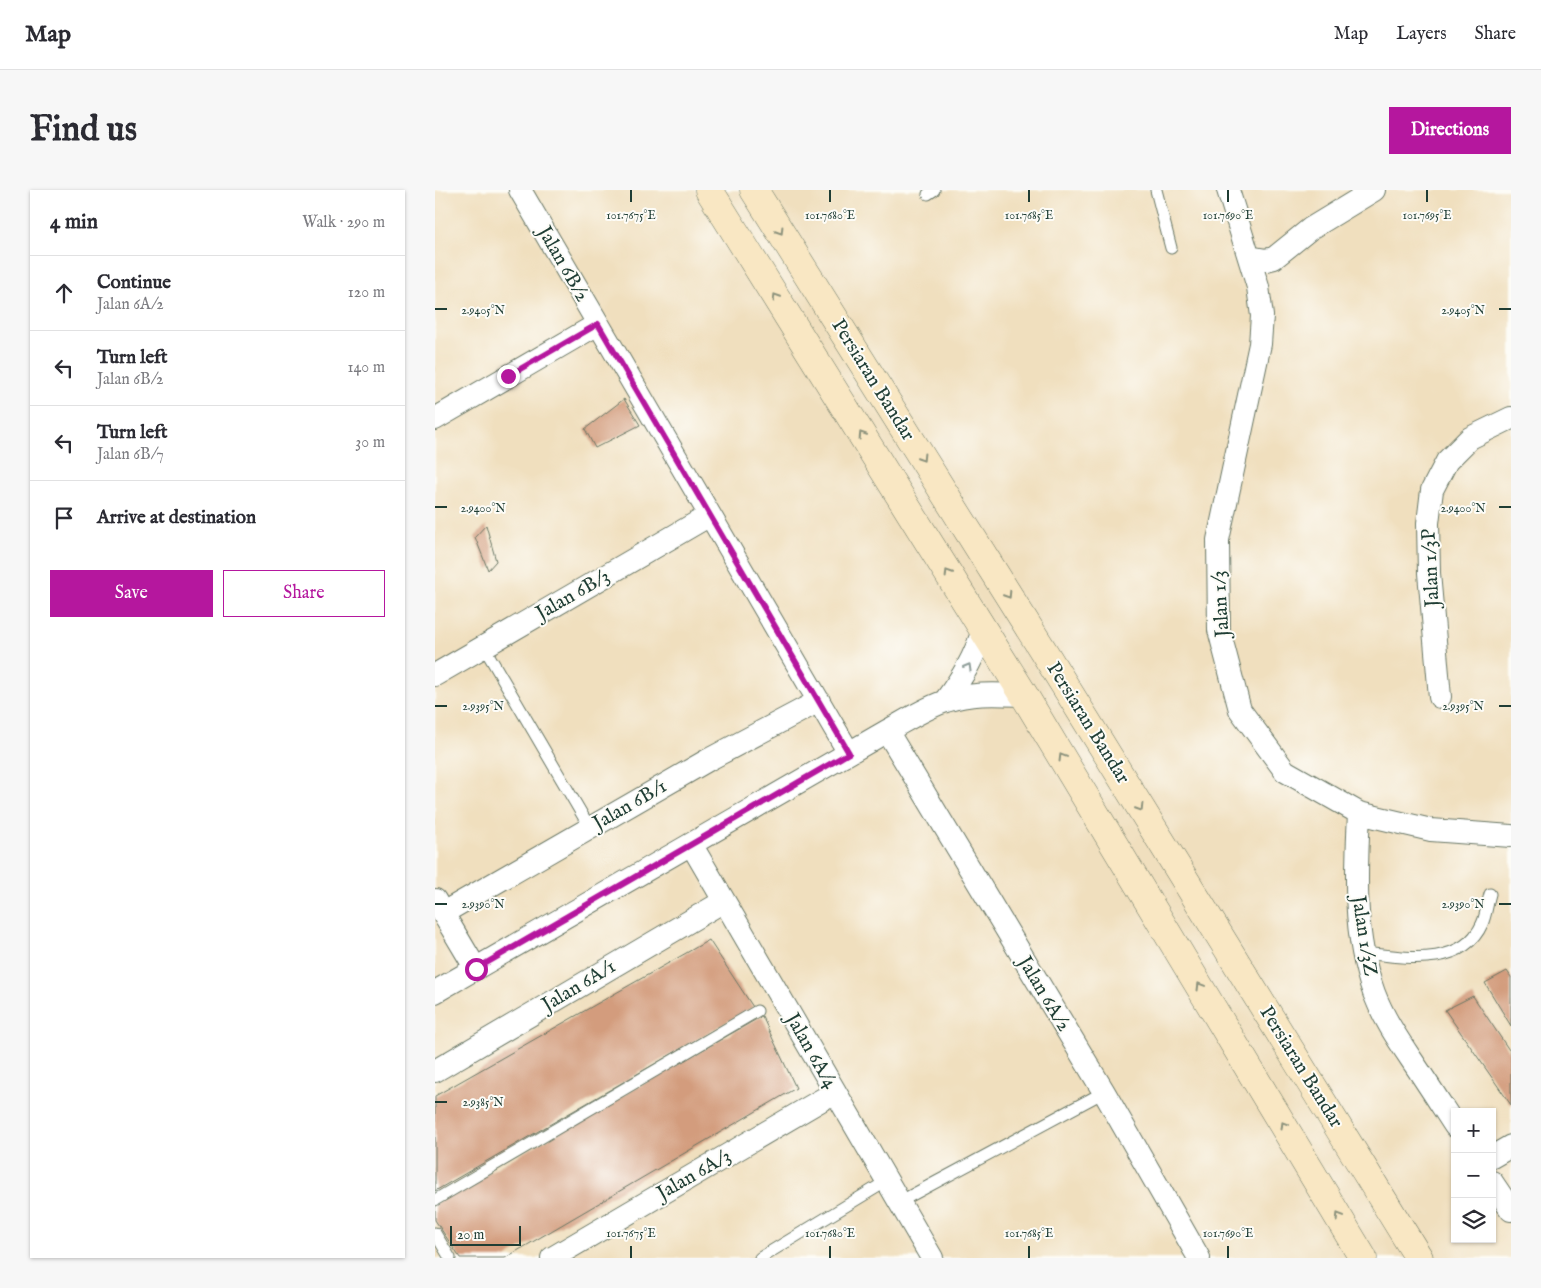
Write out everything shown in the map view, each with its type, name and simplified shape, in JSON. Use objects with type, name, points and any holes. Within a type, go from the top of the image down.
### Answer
[{"type":"main road","name":"Persiaran Bandar","points":[[709,190],[1024,695],[1363,1258]]},
{"type":"main road","name":"Persiaran Bandar","points":[[754,190],[1044,652],[1419,1258]]},
{"type":"street","name":"Jalan 6B/2","points":[[520,190],[849,753]]},
{"type":"street","name":"Jalan 1/3","points":[[1228,190],[1258,287],[1263,316],[1260,344],[1218,540],[1219,630],[1240,710],[1285,770],[1359,812],[1431,830],[1511,836]]},
{"type":"street","points":[[1249,257],[1267,260],[1274,258],[1310,229],[1374,190]]},
{"type":"street","points":[[435,419],[598,324]]},
{"type":"street","name":"Jalan 1/3P","points":[[1440,697],[1429,573],[1428,523],[1432,490],[1447,461],[1471,438],[1511,418]]},
{"type":"street","name":"Jalan 6B/3","points":[[435,675],[710,515]]},
{"type":"street","points":[[945,701],[972,661],[983,629]]},
{"type":"street","points":[[435,992],[887,731],[945,701],[969,695],[1024,695]]},
{"type":"street","name":"Jalan 6B/1","points":[[439,906],[590,828],[708,760],[819,701]]},
{"type":"street","name":"Jalan 6A/2","points":[[887,731],[1103,1092],[1199,1258]]},
{"type":"street","name":"Jalan 1/3Z","points":[[1359,812],[1356,874],[1363,953],[1374,993],[1392,1030],[1451,1120]]},
{"type":"street","name":"Jalan 6A/4","points":[[691,844],[932,1258]]},
{"type":"street","name":"Jalan 6A/1","points":[[435,1071],[724,900]]},
{"type":"street","points":[[439,906],[476,969]]},
{"type":"street","name":"Jalan 6A/3","points":[[552,1258],[835,1092]]},
{"type":"street","points":[[1496,1155],[1511,1146]]},
{"type":"street","points":[[1496,1188],[1511,1210]]},
{"type":"lane","points":[[1156,190],[1171,248]]},
{"type":"lane","points":[[484,646],[590,828]]},
{"type":"lane","points":[[1363,953],[1414,958],[1444,956],[1469,944],[1482,924],[1490,894]]},
{"type":"lane","points":[[435,1200],[757,1011]]},
{"type":"lane","points":[[899,1202],[1103,1092]]},
{"type":"lane","points":[[759,1258],[887,1181]]},
{"type":"lane","points":[[435,1233],[450,1258]]},
{"type":"building","points":[[624,399],[640,425],[595,448],[585,429]]},
{"type":"building","points":[[486,525],[496,561],[488,570],[475,537]]},
{"type":"building","points":[[709,940],[753,1007],[435,1191],[435,1096]]},
{"type":"building","points":[[1507,971],[1511,977],[1511,1026],[1485,983]]},
{"type":"building","points":[[1473,996],[1511,1053],[1511,1105],[1445,1010]]},
{"type":"building","points":[[762,1016],[796,1088],[505,1258],[460,1258],[435,1220],[435,1203]]},
{"type":"route","points":[[476,969],[849,753],[598,324],[508,376]]}]
